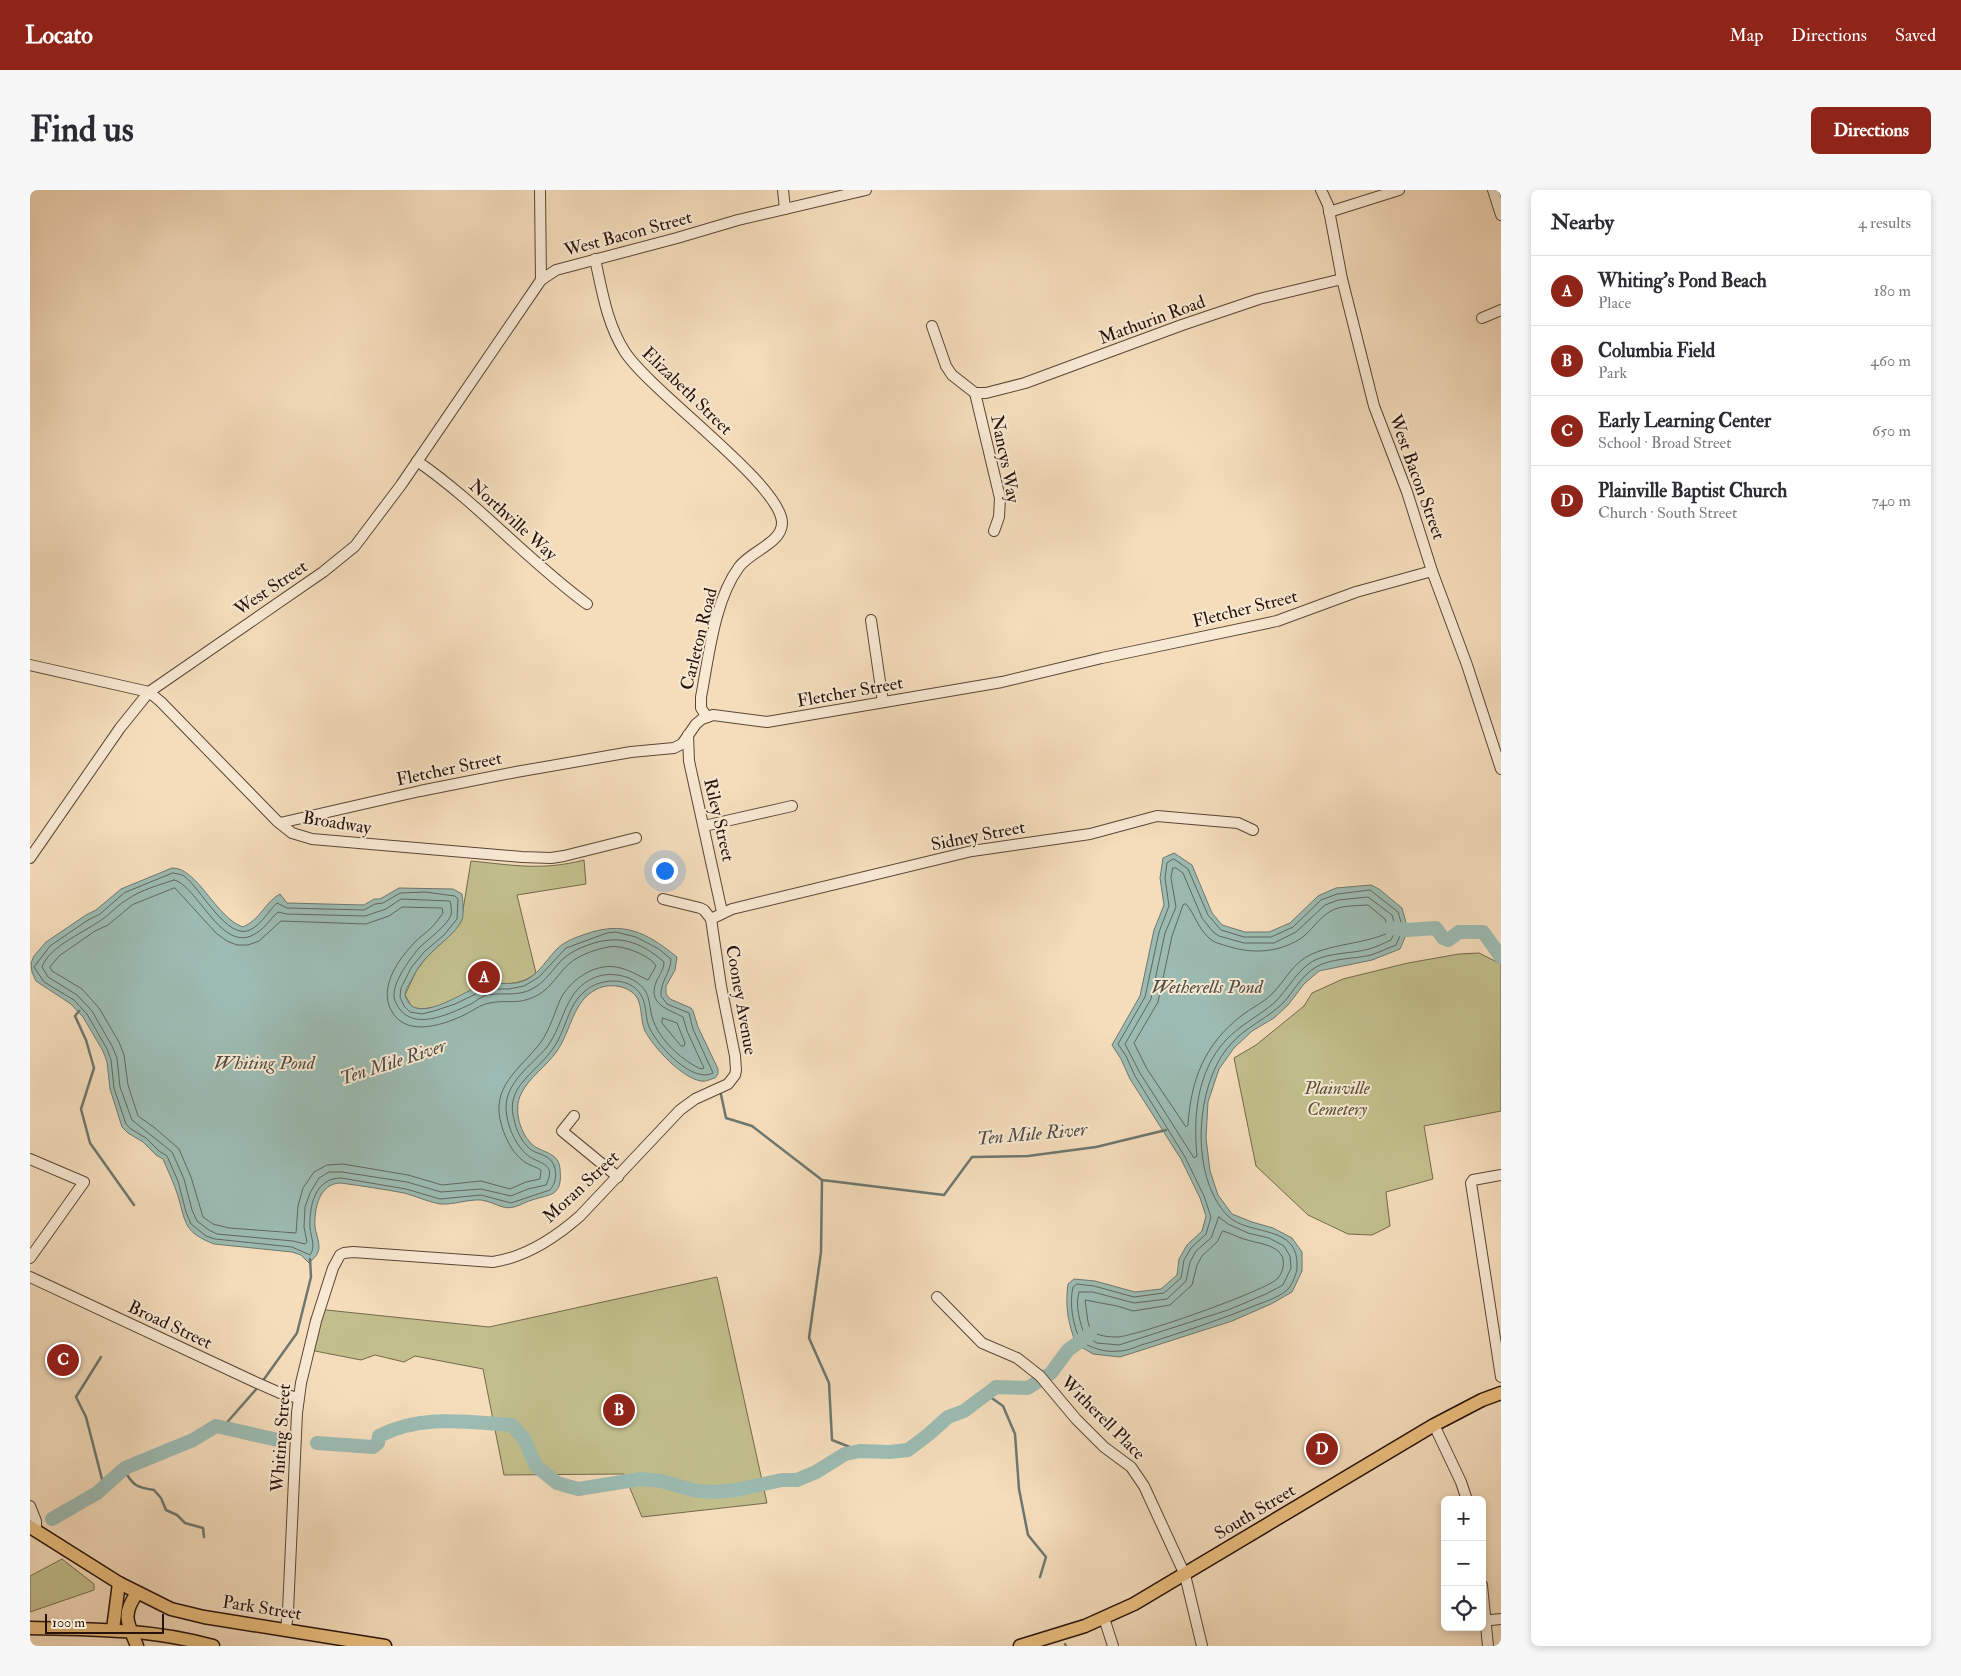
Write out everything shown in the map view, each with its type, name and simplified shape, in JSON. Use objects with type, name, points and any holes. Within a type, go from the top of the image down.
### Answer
[{"type":"main road","name":"South Street","points":[[1020,1646],[1104,1618],[1134,1604],[1434,1425],[1476,1402],[1501,1393]]},
{"type":"main road","name":"Park Street","points":[[33,1529],[119,1583],[181,1612],[385,1646]]},
{"type":"main road","points":[[113,1629],[119,1583]]},
{"type":"main road","points":[[137,1593],[128,1607],[126,1616],[127,1623],[138,1646]]},
{"type":"main road","points":[[30,1628],[113,1629],[179,1638],[213,1646]]},
{"type":"street","points":[[540,190],[541,280]]},
{"type":"street","points":[[783,190],[785,209]]},
{"type":"street","name":"West Bacon Street","points":[[511,325],[541,280],[556,270],[738,220],[866,190]]},
{"type":"street","name":"West Bacon Street","points":[[1322,190],[1328,204],[1342,279],[1374,406],[1407,492],[1432,571],[1467,666],[1501,769]]},
{"type":"street","points":[[1328,212],[1399,190]]},
{"type":"street","points":[[1494,190],[1501,215]]},
{"type":"street","name":"Elizabeth Street","points":[[595,259],[609,317],[626,353],[643,374],[763,487],[779,510],[782,518],[781,530]]},
{"type":"street","name":"Mathurin Road","points":[[975,393],[986,393],[1013,387],[1259,299],[1342,279]]},
{"type":"street","points":[[1482,318],[1501,310]]},
{"type":"street","name":"West Street","points":[[30,858],[120,728],[148,692],[345,555],[370,528],[511,325]]},
{"type":"street","points":[[932,326],[946,366],[952,375],[975,393]]},
{"type":"street","name":"Nancys Way","points":[[975,393],[1000,498],[999,517],[994,531]]},
{"type":"street","name":"Northville Way","points":[[417,461],[461,494],[546,572],[587,604]]},
{"type":"street","name":"Carleton Road","points":[[707,716],[701,708],[701,697],[717,619],[728,586],[740,566],[748,558],[777,538],[781,530]]},
{"type":"street","name":"Fletcher Street","points":[[280,823],[420,791],[516,772],[631,752],[674,748],[682,744],[696,724],[707,716],[767,722],[1002,682],[1102,658],[1277,621],[1356,592],[1432,571]]},
{"type":"street","points":[[871,620],[883,702]]},
{"type":"street","name":"Broadway","points":[[30,665],[148,692],[161,702],[280,823],[292,833],[312,839],[522,858],[564,856],[636,838]]},
{"type":"street","name":"Riley Street","points":[[688,735],[689,761],[722,912]]},
{"type":"street","points":[[704,826],[792,806]]},
{"type":"street","name":"Sidney Street","points":[[711,919],[722,912],[972,851],[1090,834],[1157,816],[1238,823],[1253,830]]},
{"type":"street","points":[[663,898],[700,908],[711,919]]},
{"type":"street","name":"Cooney Avenue","points":[[680,1110],[695,1099],[721,1088],[731,1081],[735,1075],[736,1064],[719,978],[711,919]]},
{"type":"street","name":"Moran Street","points":[[340,1255],[353,1252],[493,1262],[508,1260],[533,1250],[564,1230],[618,1177],[680,1110]]},
{"type":"street","points":[[574,1116],[562,1131],[618,1177]]},
{"type":"street","points":[[30,1159],[84,1182],[30,1258]]},
{"type":"street","points":[[1501,1175],[1473,1180],[1470,1183],[1501,1377]]},
{"type":"street","name":"Whiting Street","points":[[286,1629],[298,1398],[316,1321],[333,1268],[340,1255]]},
{"type":"street","name":"Broad Street","points":[[30,1277],[255,1382],[298,1398]]},
{"type":"street","name":"Witherell Place","points":[[938,1297],[982,1344],[1017,1358],[1042,1378],[1076,1419],[1104,1447],[1131,1468],[1138,1476],[1185,1575],[1202,1646]]},
{"type":"street","points":[[1434,1425],[1465,1496]]},
{"type":"street","points":[[30,1506],[36,1521],[33,1529]]},
{"type":"street","points":[[1104,1618],[1113,1646]]},
{"type":"street","points":[[1486,1621],[1501,1619]]},
{"type":"street","points":[[1486,1631],[1488,1646]]},
{"type":"green space","points":[[584,860],[586,884],[517,895],[536,973],[523,981],[479,987],[433,1007],[412,1007],[405,995],[416,971],[428,955],[461,922],[471,861],[541,866]]},
{"type":"green space","name":"Plainville Cemetery","points":[[1479,953],[1501,964],[1501,1111],[1424,1126],[1433,1179],[1386,1192],[1390,1226],[1372,1235],[1348,1234],[1308,1215],[1256,1166],[1234,1058],[1256,1045],[1304,1006],[1312,993],[1343,979],[1408,963],[1459,954]]},
{"type":"green space","points":[[717,1277],[767,1503],[642,1517],[624,1474],[504,1475],[483,1369],[415,1356],[404,1362],[375,1355],[361,1360],[310,1350],[311,1318],[317,1309],[489,1327]]},
{"type":"green space","points":[[62,1559],[94,1584],[94,1590],[30,1612],[30,1576]]},
{"type":"water","name":"Wetherells Pond","points":[[1174,853],[1192,865],[1212,913],[1222,925],[1245,932],[1269,932],[1290,923],[1318,896],[1336,888],[1371,885],[1379,889],[1402,908],[1408,930],[1400,949],[1372,960],[1319,971],[1304,984],[1288,1005],[1274,1018],[1252,1031],[1234,1048],[1219,1069],[1208,1102],[1206,1138],[1210,1171],[1218,1195],[1232,1214],[1273,1228],[1292,1238],[1302,1252],[1302,1271],[1292,1292],[1271,1304],[1232,1321],[1120,1357],[1093,1354],[1076,1344],[1073,1336],[1067,1307],[1068,1284],[1074,1279],[1095,1281],[1135,1292],[1161,1289],[1177,1275],[1179,1259],[1187,1245],[1202,1231],[1206,1216],[1200,1198],[1181,1159],[1130,1079],[1112,1045],[1140,996],[1154,930],[1164,905],[1160,878],[1163,858]]},
{"type":"water","name":"Whiting Pond","points":[[172,868],[181,870],[190,876],[224,914],[233,922],[243,927],[254,920],[280,894],[287,903],[364,905],[374,899],[380,899],[399,888],[453,889],[462,894],[462,920],[423,962],[406,989],[406,998],[412,1006],[420,1009],[442,1004],[483,985],[517,983],[528,979],[560,947],[569,940],[580,936],[610,929],[622,929],[644,935],[677,957],[675,970],[666,986],[666,994],[670,999],[691,1008],[693,1011],[698,1027],[718,1069],[718,1074],[715,1078],[701,1081],[694,1079],[677,1068],[649,1038],[643,1024],[639,1002],[632,992],[615,986],[602,987],[589,994],[577,1008],[557,1051],[524,1088],[519,1100],[519,1122],[525,1135],[534,1146],[550,1154],[559,1164],[559,1185],[554,1193],[507,1208],[481,1200],[440,1204],[404,1193],[341,1183],[334,1184],[328,1187],[319,1198],[315,1227],[319,1249],[316,1256],[309,1263],[301,1255],[292,1252],[214,1244],[204,1240],[188,1226],[175,1186],[163,1159],[122,1127],[110,1089],[107,1062],[103,1051],[83,1017],[71,1004],[36,981],[32,972],[31,963],[34,956],[46,942],[96,910],[121,889]]},
{"type":"waterway","name":"Ten Mile River","points":[[1390,928],[1408,930],[1436,928],[1443,938],[1448,940],[1459,932],[1483,932],[1501,957]]},
{"type":"waterway","points":[[79,1011],[75,1016],[86,1040],[94,1068],[81,1109],[90,1143],[134,1205]]},
{"type":"waterway","name":"Ten Mile River","points":[[720,1090],[726,1118],[752,1126],[822,1180],[944,1195],[972,1157],[1028,1156],[1096,1147],[1166,1130]]},
{"type":"waterway","points":[[822,1180],[821,1252],[809,1338],[829,1383],[832,1440],[860,1451]]},
{"type":"waterway","name":"Ten Mile River","points":[[262,1382],[297,1333],[311,1277],[310,1259]]},
{"type":"waterway","name":"Ten Mile River","points":[[317,1443],[373,1447],[378,1443],[379,1436],[395,1429],[428,1422],[461,1421],[512,1425],[524,1439],[536,1466],[557,1483],[578,1489],[641,1479],[661,1481],[697,1491],[736,1490],[782,1480],[797,1480],[816,1472],[845,1454],[860,1451],[890,1452],[908,1450],[948,1417],[964,1411],[996,1387],[1028,1388],[1051,1373],[1068,1350],[1090,1334]]},
{"type":"waterway","points":[[101,1357],[76,1397],[86,1417],[104,1487]]},
{"type":"waterway","name":"Ten Mile River","points":[[223,1427],[258,1387]]},
{"type":"waterway","points":[[986,1394],[1003,1406],[1015,1434],[1019,1489],[1028,1535],[1046,1557],[1040,1577]]},
{"type":"waterway","name":"Ten Mile River","points":[[52,1519],[97,1493],[125,1468],[193,1440],[216,1426],[278,1440]]},
{"type":"waterway","points":[[124,1470],[135,1484],[154,1490],[161,1498],[166,1510],[177,1515],[185,1523],[203,1528],[204,1537]]},
{"type":"place","name":"Whiting's Pond Beach","points":[[484,977]]},
{"type":"place","name":"Early Learning Center","points":[[63,1360]]},
{"type":"place","name":"Columbia Field","points":[[619,1410]]},
{"type":"place","name":"Plainville Baptist Church","points":[[1322,1449]]}]
